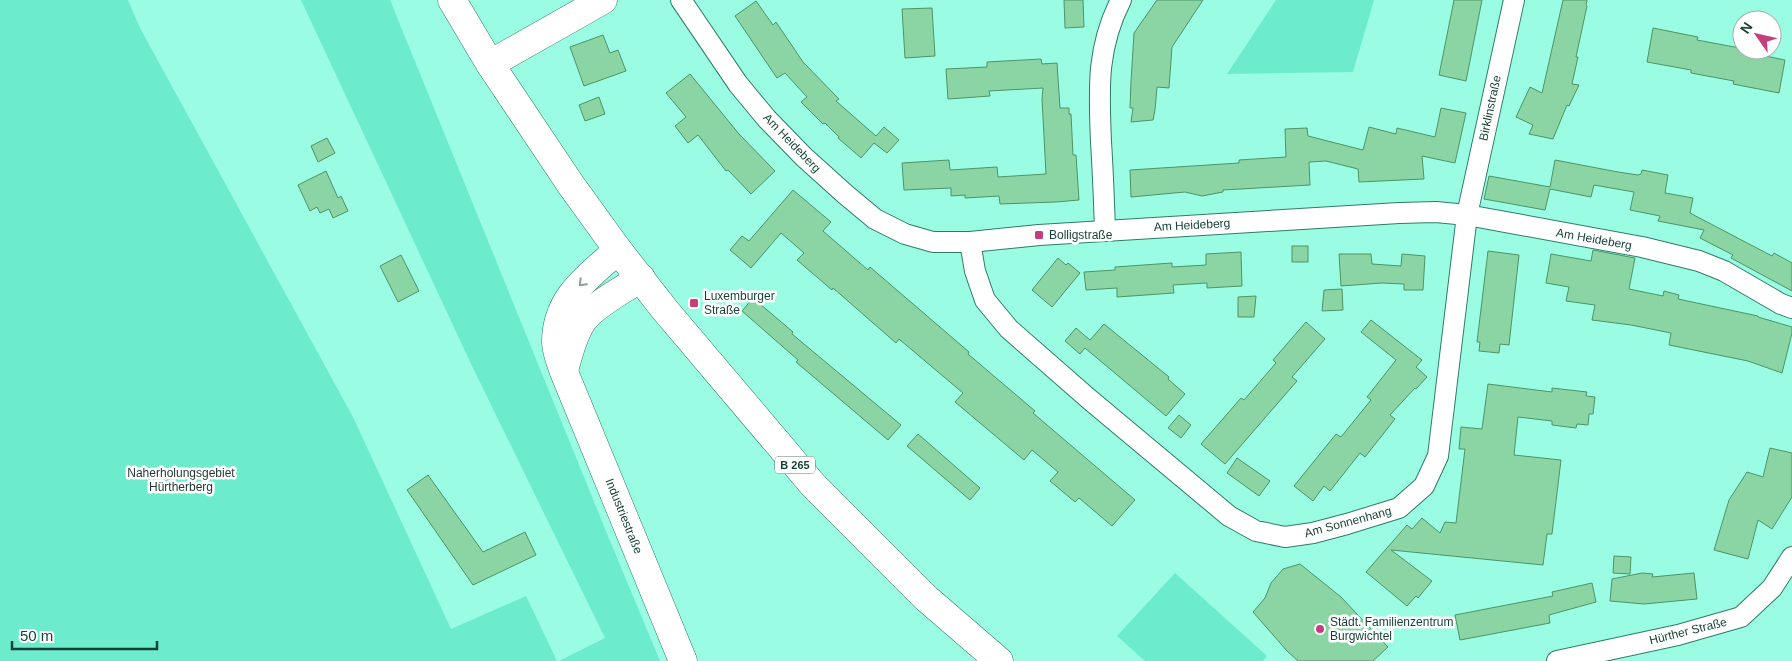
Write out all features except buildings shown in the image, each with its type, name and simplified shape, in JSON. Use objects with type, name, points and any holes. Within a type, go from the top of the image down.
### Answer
[{"type":"main road","name":"B 265","points":[[452,0],[490,64],[571,185],[618,250],[670,316],[814,486],[926,598],[999,661]]},
{"type":"main road","points":[[490,64],[603,0]]},
{"type":"main road","name":"Industriestraße","points":[[618,250],[573,292],[562,308],[556,344],[564,372],[683,661]]},
{"type":"main road","points":[[564,372],[575,336],[584,319],[599,306],[641,278]]},
{"type":"street","name":"Am Heideberg","points":[[681,0],[738,84],[767,119],[798,150],[845,194],[876,219],[905,234],[933,242],[970,242],[1106,230],[1436,212],[1467,215],[1642,247],[1699,261],[1724,271],[1781,304],[1792,308]]},
{"type":"street","points":[[1106,230],[1099,85],[1102,51],[1112,16],[1121,0]]},
{"type":"street","name":"Birklinstraße","points":[[1467,215],[1514,0]]},
{"type":"street","name":"Am Sonnenhang","points":[[970,242],[975,271],[985,300],[1009,329],[1089,399],[1229,516],[1256,531],[1285,537],[1313,533],[1398,508],[1424,486],[1438,456],[1467,215]]},
{"type":"street","name":"Hürther Straße","points":[[1558,661],[1678,636],[1741,617],[1772,588],[1792,557]]},
{"type":"green space","name":"Naherholungsgebiet Hürtherberg","points":[[0,0],[128,0],[140,28],[353,417],[451,629],[526,596],[557,661],[0,661]]},
{"type":"green space","points":[[301,0],[390,0],[660,661],[559,661],[605,638],[472,366]]},
{"type":"green space","points":[[1276,0],[1374,0],[1353,72],[1227,74]]},
{"type":"green space","points":[[1175,573],[1267,656],[1263,661],[1145,661],[1117,636]]},
{"type":"place","name":"Bolligstraße","points":[[1039,235]]},
{"type":"place","name":"Luxemburger Straße","points":[[694,303]]},
{"type":"place","name":"Städt. Familienzentrum Burgwichtel","points":[[1320,629]]}]
